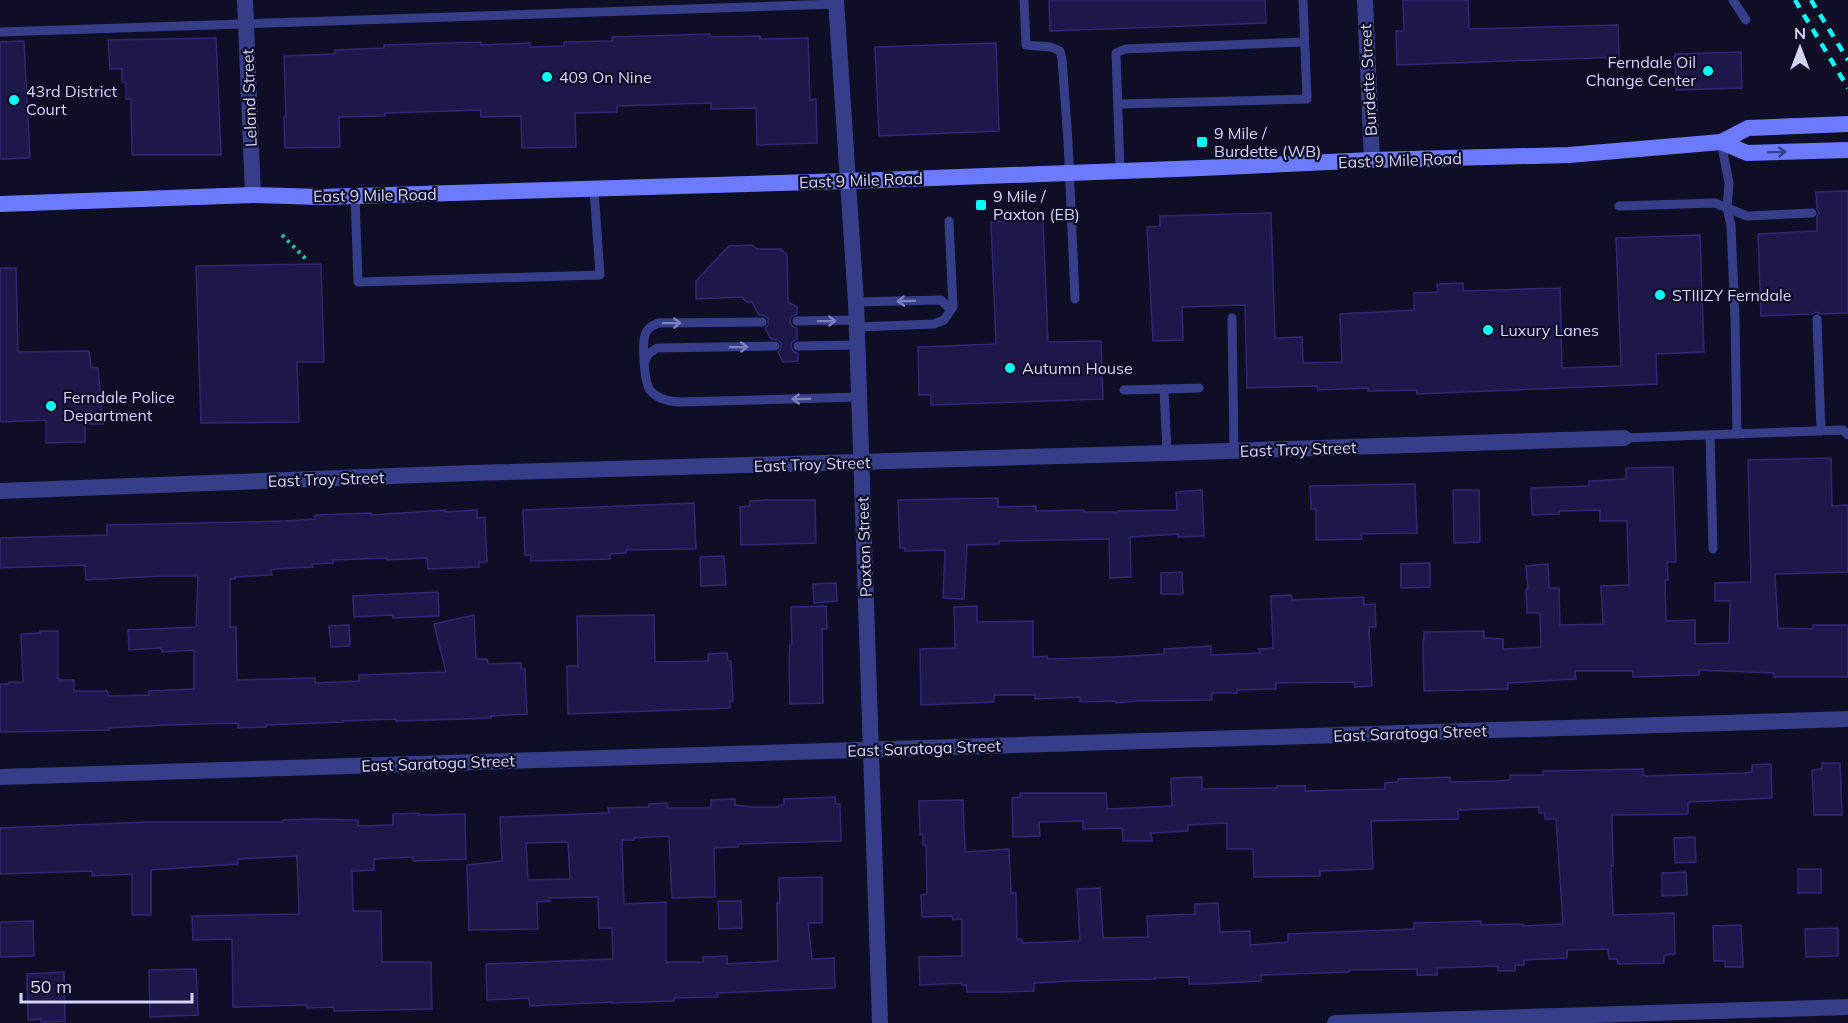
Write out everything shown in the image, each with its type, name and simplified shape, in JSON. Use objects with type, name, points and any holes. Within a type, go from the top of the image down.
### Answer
[{"type":"main road","name":"East 9 Mile Road","points":[[0,204],[253,195],[321,197],[594,189],[1372,160],[1569,155],[1721,142],[1748,128],[1848,124]]},
{"type":"main road","name":"East 9 Mile Road","points":[[1721,142],[1747,153],[1848,150]]},
{"type":"street","name":"Leland Street","points":[[245,0],[253,195]]},
{"type":"street","name":"Burdette Street","points":[[1365,0],[1372,160]]},
{"type":"street","name":"Paxton Street","points":[[837,2],[857,324],[880,1023]]},
{"type":"street","name":"East Troy Street","points":[[0,491],[471,473],[1624,438]]},
{"type":"street","name":"East Saratoga Street","points":[[0,777],[1848,719]]},
{"type":"street","points":[[1335,1023],[1848,1007]]},
{"type":"lane","points":[[657,0],[657,11]]},
{"type":"lane","points":[[1024,0],[1026,45],[1051,46],[1060,51],[1062,59],[1075,299]]},
{"type":"lane","points":[[1119,104],[1307,99],[1303,0]]},
{"type":"lane","points":[[1733,0],[1746,20]]},
{"type":"lane","points":[[0,32],[657,11],[837,2]]},
{"type":"lane","points":[[1120,171],[1116,52],[1125,49],[1304,42]]},
{"type":"lane","points":[[1721,142],[1729,183],[1727,208],[1731,225],[1737,434]]},
{"type":"lane","points":[[355,196],[358,282],[600,275],[594,189]]},
{"type":"lane","points":[[1619,207],[1715,203],[1747,216],[1812,213]]},
{"type":"lane","points":[[797,321],[934,324],[945,320],[953,307],[949,220]]},
{"type":"lane","points":[[856,302],[941,300],[951,310]]},
{"type":"lane","points":[[1232,318],[1234,451]]},
{"type":"lane","points":[[1817,320],[1821,431]]},
{"type":"lane","points":[[762,322],[658,323],[651,326],[646,333],[645,379],[648,388],[657,397],[679,402],[859,397]]},
{"type":"lane","points":[[798,346],[857,345]]},
{"type":"lane","points":[[645,361],[648,354],[657,348],[775,346]]},
{"type":"lane","points":[[1124,390],[1199,388]]},
{"type":"lane","points":[[1164,389],[1167,453]]},
{"type":"lane","points":[[1624,438],[1846,431]]},
{"type":"lane","points":[[1710,435],[1713,549]]},
{"type":"path","points":[[282,235],[306,259]]},
{"type":"building","points":[[1049,0],[1265,0],[1266,23],[1050,31]]},
{"type":"building","points":[[1403,0],[1468,0],[1469,29],[1618,25],[1619,57],[1397,65],[1396,31],[1404,31]]},
{"type":"building","name":"409 On Nine","points":[[710,34],[710,37],[808,38],[810,100],[816,99],[817,143],[757,145],[756,108],[711,109],[711,103],[617,106],[617,112],[575,113],[576,147],[522,148],[521,116],[481,117],[481,110],[339,117],[340,147],[285,148],[284,56],[335,54],[335,50],[384,48],[384,45],[481,42],[481,45],[530,43],[530,47],[564,46],[564,42],[612,41],[612,37]]},
{"type":"building","points":[[216,38],[221,155],[132,155],[131,99],[126,99],[126,83],[122,82],[122,69],[110,69],[108,40]]},
{"type":"building","name":"43rd District Court","points":[[24,41],[30,158],[0,159],[0,42]]},
{"type":"building","points":[[996,43],[999,131],[879,136],[875,47]]},
{"type":"building","name":"Ferndale Oil Change Center","points":[[1741,52],[1742,88],[1676,90],[1675,54]]},
{"type":"building","points":[[1848,191],[1848,313],[1821,314],[1816,312],[1761,316],[1758,234],[1817,231],[1819,213],[1816,192]]},
{"type":"building","points":[[1271,213],[1275,338],[1302,337],[1303,363],[1342,362],[1340,314],[1414,310],[1414,293],[1438,292],[1437,284],[1463,283],[1463,291],[1560,288],[1562,368],[1621,366],[1616,238],[1700,235],[1704,352],[1656,354],[1657,384],[1417,394],[1417,390],[1368,391],[1368,388],[1318,390],[1317,386],[1247,388],[1245,305],[1182,307],[1183,340],[1153,341],[1147,227],[1160,226],[1160,216]]},
{"type":"building","name":"Autumn House","points":[[1043,220],[1048,342],[1101,341],[1103,399],[931,405],[931,395],[919,395],[918,347],[996,344],[991,222]]},
{"type":"building","points":[[752,245],[757,249],[781,249],[787,255],[788,302],[797,307],[797,314],[791,317],[790,322],[793,327],[797,328],[797,339],[792,342],[791,347],[794,352],[798,353],[798,361],[783,362],[778,352],[781,349],[781,343],[771,339],[765,328],[768,325],[768,319],[759,315],[752,302],[746,302],[742,297],[696,299],[696,281],[729,246]]},
{"type":"building","points":[[321,264],[324,362],[297,362],[299,422],[201,423],[196,266]]},
{"type":"building","name":"Ferndale Police Department","points":[[0,268],[16,268],[18,352],[89,351],[91,367],[98,368],[103,424],[85,424],[85,442],[46,443],[46,420],[0,422]]},
{"type":"building","points":[[1831,458],[1832,506],[1848,505],[1848,572],[1775,574],[1778,628],[1813,629],[1813,625],[1848,625],[1848,677],[1774,677],[1774,673],[1699,670],[1699,675],[1633,677],[1633,671],[1575,671],[1576,679],[1508,683],[1508,689],[1424,691],[1424,632],[1484,631],[1484,638],[1503,639],[1503,649],[1541,647],[1540,613],[1527,613],[1526,566],[1548,564],[1549,588],[1559,588],[1560,625],[1603,624],[1601,586],[1629,585],[1627,521],[1600,521],[1600,510],[1559,511],[1559,514],[1532,515],[1531,488],[1589,486],[1589,481],[1626,479],[1626,468],[1673,467],[1676,562],[1667,562],[1666,621],[1695,620],[1695,644],[1729,643],[1730,601],[1715,601],[1715,583],[1751,582],[1748,460]]},
{"type":"building","points":[[1415,484],[1417,533],[1361,534],[1362,539],[1316,540],[1316,509],[1311,509],[1310,486]]},
{"type":"building","points":[[1202,490],[1204,536],[1178,537],[1178,534],[1130,537],[1131,577],[1110,578],[1109,539],[999,541],[999,544],[967,545],[964,599],[943,598],[945,550],[905,551],[905,548],[900,548],[898,500],[998,498],[998,507],[1036,506],[1036,511],[1118,512],[1177,510],[1176,492]]},
{"type":"building","points":[[1453,490],[1479,490],[1480,542],[1454,543]]},
{"type":"building","points":[[815,500],[816,543],[741,545],[740,507],[750,506],[750,501]]},
{"type":"building","points":[[694,503],[696,549],[626,550],[626,553],[610,554],[610,559],[531,561],[531,555],[525,555],[523,510]]},
{"type":"building","points":[[445,510],[445,512],[477,510],[477,518],[485,517],[487,562],[479,562],[479,567],[428,569],[427,558],[333,560],[333,563],[312,564],[313,567],[275,569],[271,570],[272,575],[230,579],[230,627],[236,627],[237,680],[315,678],[315,683],[359,681],[359,675],[446,672],[434,624],[474,615],[476,659],[487,659],[488,664],[521,663],[521,669],[525,669],[527,714],[491,716],[491,718],[343,721],[238,728],[238,723],[109,728],[109,730],[0,732],[0,684],[23,682],[21,634],[58,631],[58,680],[74,680],[74,691],[107,691],[109,696],[149,695],[149,691],[194,689],[194,650],[162,652],[161,648],[129,650],[128,630],[196,627],[198,576],[86,580],[85,565],[0,568],[0,538],[107,535],[107,525],[286,521],[315,519],[315,515],[371,513],[371,515]]},
{"type":"building","points":[[724,556],[726,585],[701,586],[700,557]]},
{"type":"building","points":[[1430,563],[1430,587],[1401,588],[1401,564]]},
{"type":"building","points":[[1182,572],[1183,594],[1161,594],[1161,573]]},
{"type":"building","points":[[836,583],[837,601],[814,603],[813,584]]},
{"type":"building","points":[[438,592],[439,616],[354,617],[353,596]]},
{"type":"building","points":[[1291,595],[1292,600],[1364,597],[1364,605],[1375,604],[1376,627],[1369,627],[1372,686],[1355,687],[1354,682],[1276,683],[1276,689],[1212,693],[1212,700],[1116,703],[1116,701],[1080,702],[1080,697],[1035,699],[1035,695],[994,695],[994,702],[921,705],[920,649],[955,648],[954,607],[977,606],[977,622],[1033,621],[1033,657],[1047,656],[1048,659],[1164,654],[1164,649],[1211,646],[1211,655],[1260,653],[1259,649],[1273,648],[1271,596]]},
{"type":"building","points":[[826,606],[827,629],[822,629],[823,703],[790,704],[791,607]]},
{"type":"building","points":[[654,615],[655,662],[708,661],[708,654],[727,653],[728,661],[731,661],[733,701],[730,701],[730,708],[568,714],[567,666],[578,666],[577,616]]},
{"type":"building","points":[[349,625],[350,646],[331,647],[329,626]]},
{"type":"building","points":[[1822,763],[1840,763],[1842,815],[1814,815],[1812,770],[1822,769]]},
{"type":"building","points":[[1771,764],[1772,798],[1688,802],[1688,814],[1612,815],[1613,915],[1674,913],[1675,954],[1664,955],[1664,963],[1618,964],[1617,959],[1609,959],[1608,949],[1567,950],[1567,958],[1524,960],[1524,965],[1515,965],[1515,971],[1498,971],[1498,966],[1437,968],[1437,975],[1417,975],[1417,969],[1349,970],[1349,972],[1261,975],[1261,981],[1207,984],[1189,984],[1189,977],[1072,981],[1034,983],[1034,991],[1000,992],[967,992],[966,985],[962,983],[920,985],[919,957],[962,956],[962,919],[953,920],[952,916],[922,917],[921,895],[927,894],[926,845],[923,845],[923,834],[920,835],[919,801],[963,800],[965,852],[1009,849],[1011,893],[1016,893],[1017,939],[1022,939],[1022,943],[1080,941],[1077,889],[1100,888],[1103,938],[1148,937],[1147,916],[1195,914],[1195,904],[1218,903],[1220,932],[1250,931],[1250,945],[1288,942],[1288,934],[1414,929],[1414,923],[1481,921],[1481,925],[1563,924],[1556,819],[1545,819],[1545,813],[1539,813],[1539,807],[1458,810],[1458,819],[1371,821],[1373,869],[1320,871],[1320,876],[1254,877],[1253,849],[1227,849],[1227,823],[1188,825],[1188,831],[1151,833],[1152,841],[1123,841],[1122,828],[1083,829],[1083,821],[1039,822],[1040,836],[1013,837],[1012,798],[1020,797],[1020,793],[1106,793],[1107,809],[1172,806],[1171,778],[1202,777],[1202,789],[1305,786],[1305,791],[1385,789],[1385,783],[1398,782],[1398,779],[1450,777],[1450,782],[1510,780],[1510,775],[1543,775],[1543,771],[1643,769],[1643,775],[1647,776],[1743,773],[1752,772],[1752,765]]},
{"type":"building","points":[[835,797],[836,804],[840,804],[841,841],[738,844],[738,847],[714,848],[715,897],[672,898],[669,836],[622,840],[624,904],[666,902],[666,962],[703,962],[703,957],[727,956],[727,964],[778,961],[779,878],[822,877],[822,923],[808,923],[812,959],[834,958],[835,988],[717,993],[718,997],[674,998],[674,1001],[530,1006],[529,998],[487,1000],[486,964],[613,959],[612,928],[599,928],[598,897],[549,898],[550,901],[537,902],[538,929],[469,930],[467,865],[502,861],[500,817],[609,813],[608,808],[649,807],[649,804],[667,803],[668,808],[711,808],[711,800],[735,799],[735,805],[779,807],[779,805],[784,805],[784,799]],"holes":[[[568,842],[570,879],[528,880],[526,843]]]},
{"type":"building","points":[[419,813],[419,815],[465,814],[466,859],[413,861],[413,857],[374,859],[374,870],[352,871],[353,911],[381,911],[382,962],[431,962],[432,1009],[334,1011],[334,1007],[307,1008],[307,1005],[233,1007],[232,939],[193,940],[192,916],[299,914],[297,856],[238,859],[238,864],[151,870],[151,915],[132,915],[132,874],[92,876],[92,871],[0,874],[0,828],[148,822],[283,822],[283,820],[312,819],[358,820],[358,826],[393,825],[393,814]]},
{"type":"building","points":[[1695,837],[1696,862],[1675,863],[1674,838]]},
{"type":"building","points":[[1798,869],[1821,869],[1821,893],[1798,893]]},
{"type":"building","points":[[1686,872],[1687,895],[1662,896],[1662,873]]},
{"type":"building","points":[[718,901],[741,901],[742,928],[719,929]]},
{"type":"building","points":[[33,921],[34,956],[0,957],[0,922]]},
{"type":"building","points":[[1741,925],[1743,967],[1725,967],[1725,961],[1714,961],[1713,926]]},
{"type":"building","points":[[1838,928],[1838,956],[1806,957],[1805,929]]},
{"type":"building","points":[[196,969],[198,1015],[150,1017],[149,970]]},
{"type":"building","points":[[64,972],[65,1021],[28,1020],[27,974]]},
{"type":"railway","points":[[1795,0],[1848,88]]},
{"type":"railway","points":[[1811,0],[1848,60]]},
{"type":"place","name":"Ferndale Oil Change Center","points":[[1708,71]]},
{"type":"place","name":"409 On Nine","points":[[547,77]]},
{"type":"place","name":"43rd District Court","points":[[14,100]]},
{"type":"place","name":"9 Mile / Burdette (WB)","points":[[1202,142]]},
{"type":"place","name":"9 Mile / Paxton (EB)","points":[[981,205]]},
{"type":"place","name":"STIIIZY Ferndale","points":[[1660,295]]},
{"type":"place","name":"Luxury Lanes","points":[[1488,330]]},
{"type":"place","name":"Autumn House","points":[[1010,368]]},
{"type":"place","name":"Ferndale Police Department","points":[[51,406]]}]
